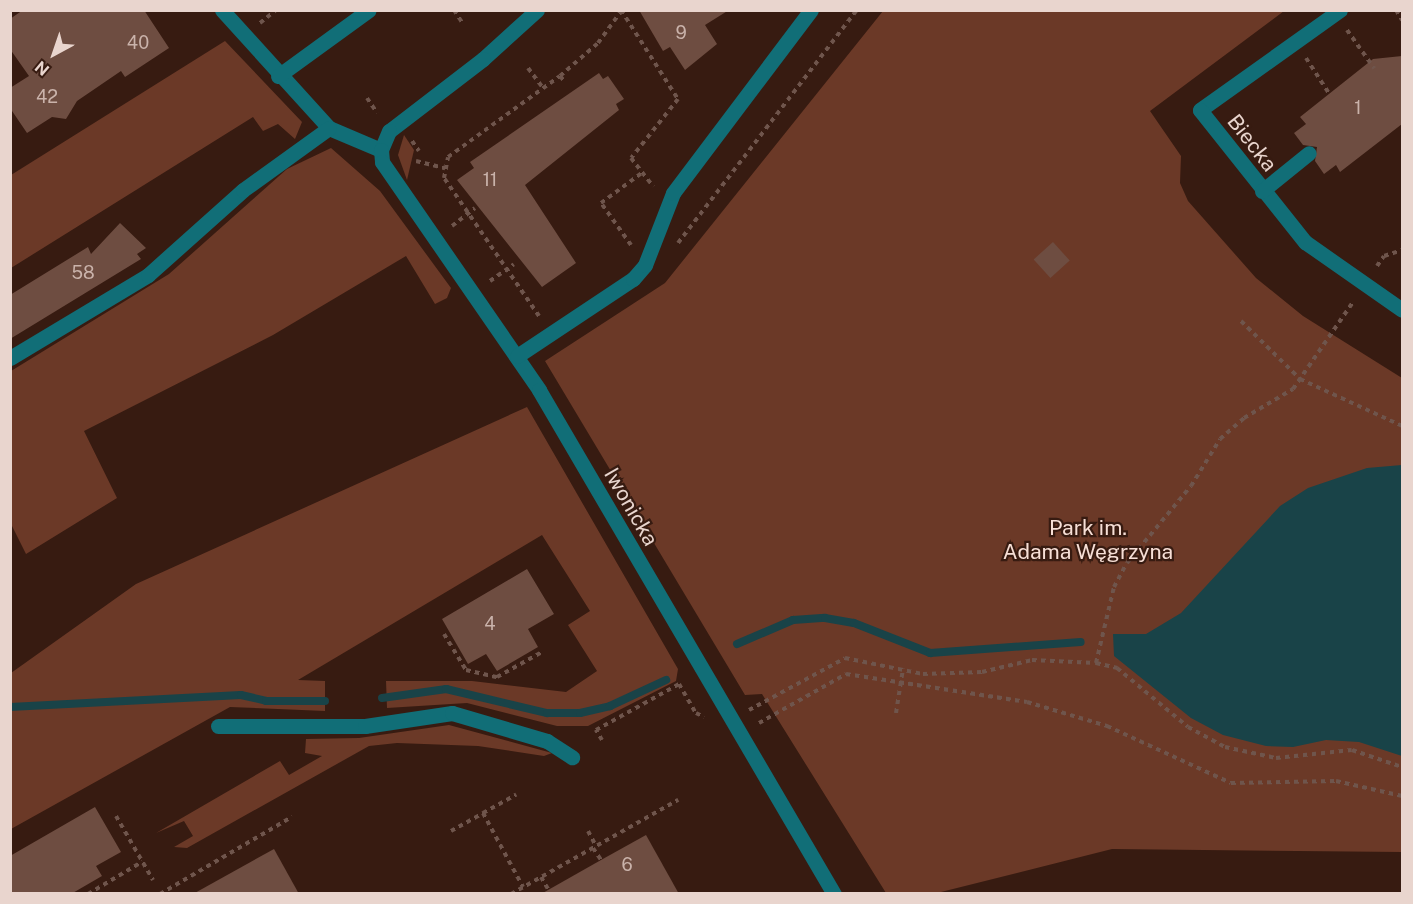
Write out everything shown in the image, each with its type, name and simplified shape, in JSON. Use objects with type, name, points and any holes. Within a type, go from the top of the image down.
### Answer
[{"type":"street","points":[[222,10],[278,76],[329,128],[381,150],[389,130],[483,59],[537,10]]},
{"type":"street","points":[[278,76],[369,10]]},
{"type":"street","points":[[517,356],[633,279],[645,266],[673,193],[811,10]]},
{"type":"street","name":"Biecka","points":[[1337,12],[1200,110],[1262,191],[1305,242],[1402,310]]},
{"type":"street","points":[[10,357],[148,275],[243,190],[329,128]]},
{"type":"street","name":"Iwonicka","points":[[381,150],[388,177],[517,356],[834,894]]},
{"type":"street","points":[[1262,191],[1309,153]]},
{"type":"street","points":[[218,726],[366,726],[452,713],[547,741],[572,757]]},
{"type":"path","points":[[266,19],[276,10]]},
{"type":"path","points":[[454,10],[464,24]]},
{"type":"path","points":[[643,172],[601,203],[645,266],[658,264],[688,232],[857,10]]},
{"type":"path","points":[[1396,10],[1402,20]]},
{"type":"path","points":[[551,333],[444,178],[448,157],[505,112],[561,76],[598,43],[622,11],[678,99],[649,136]]},
{"type":"path","points":[[1337,12],[1374,68]]},
{"type":"path","points":[[1295,42],[1330,95]]},
{"type":"path","points":[[528,68],[543,88]]},
{"type":"path","points":[[561,76],[565,82]]},
{"type":"path","points":[[505,112],[510,119]]},
{"type":"path","points":[[416,161],[445,168]]},
{"type":"path","points":[[449,228],[476,208]]},
{"type":"path","points":[[1384,256],[1402,250]]},
{"type":"path","points":[[487,283],[514,264]]},
{"type":"path","points":[[1096,663],[1114,587],[1127,563],[1191,486],[1220,439],[1244,418],[1293,389],[1342,318]]},
{"type":"path","points":[[1241,321],[1300,379],[1402,426]]},
{"type":"path","points":[[444,634],[466,670],[497,677],[542,652]]},
{"type":"path","points":[[602,740],[596,730],[679,684],[714,731],[845,658],[923,674],[970,673],[1032,660],[1096,663],[1117,668],[1188,727],[1225,747],[1276,758],[1352,750],[1402,766]]},
{"type":"path","points":[[896,713],[903,669]]},
{"type":"path","points":[[740,735],[846,674],[1028,702],[1096,723],[1231,783],[1336,781],[1402,796]]},
{"type":"path","points":[[451,831],[516,795]]},
{"type":"path","points":[[511,894],[678,800]]},
{"type":"path","points":[[483,813],[523,887]]},
{"type":"path","points":[[116,816],[153,880]]},
{"type":"path","points":[[160,894],[292,817]]},
{"type":"path","points":[[588,831],[601,860]]},
{"type":"path","points":[[88,894],[142,862]]},
{"type":"path","points":[[541,877],[548,889]]},
{"type":"green space","name":"Park im. Adama Węgrzyna","points":[[883,11],[1284,11],[1150,111],[1181,156],[1180,183],[1188,201],[1256,278],[1303,316],[1402,378],[1402,852],[1112,849],[937,893],[886,893],[762,694],[745,695],[545,361],[665,283]]},
{"type":"green space","points":[[225,41],[302,122],[295,139],[278,124],[263,131],[253,117],[11,268],[11,175]]},
{"type":"green space","points":[[404,135],[414,150],[407,180],[398,155]]},
{"type":"green space","points":[[331,148],[380,191],[451,288],[447,298],[435,304],[406,256],[273,335],[84,431],[117,498],[26,554],[11,524],[11,371],[169,274],[287,169]]},
{"type":"green space","points":[[527,407],[678,669],[676,681],[588,726],[557,726],[467,703],[387,708],[386,681],[472,681],[566,692],[597,671],[568,625],[590,611],[542,535],[298,680],[325,681],[325,711],[230,707],[11,829],[11,673],[136,584]]},
{"type":"green space","points":[[449,725],[552,753],[544,756],[478,746],[397,743],[369,746],[187,848],[174,847],[193,836],[184,821],[156,833],[280,761],[289,775],[322,756],[305,753],[306,739],[359,738]]},
{"type":"water","points":[[1402,465],[1402,756],[1359,742],[1326,740],[1293,747],[1266,746],[1223,735],[1191,718],[1114,656],[1113,634],[1146,634],[1181,613],[1280,506],[1308,488],[1367,468]]},
{"type":"building","points":[[23,10],[144,10],[169,48],[125,77],[121,71],[77,101],[66,119],[52,117],[27,133],[10,108],[10,88],[29,76],[10,49],[10,19]]},
{"type":"building","points":[[639,10],[729,10],[705,25],[717,44],[685,70],[670,47],[663,51]]},
{"type":"building","points":[[1402,56],[1402,124],[1340,172],[1336,165],[1324,174],[1315,161],[1317,147],[1303,145],[1294,133],[1306,124],[1300,117],[1373,59]]},
{"type":"building","points":[[599,73],[603,79],[608,76],[624,99],[616,104],[619,110],[525,185],[576,263],[542,287],[457,180],[474,168],[470,162]]},
{"type":"building","points":[[120,223],[146,248],[137,254],[141,259],[10,339],[10,295],[88,247],[91,254]]},
{"type":"building","points":[[1053,242],[1070,261],[1050,278],[1034,259]]},
{"type":"building","points":[[527,569],[554,614],[528,629],[538,647],[497,671],[486,654],[468,664],[442,619]]},
{"type":"building","points":[[95,807],[121,852],[96,866],[102,876],[71,894],[10,894],[10,856]]},
{"type":"building","points":[[646,835],[679,894],[541,894],[601,860]]},
{"type":"building","points":[[274,849],[299,894],[193,894]]},
{"type":"waterway","points":[[737,644],[793,620],[825,618],[854,623],[930,653],[1081,642]]},
{"type":"waterway","points":[[382,698],[446,689],[547,713],[580,713],[610,706],[666,680]]},
{"type":"waterway","points":[[10,707],[241,695],[266,701],[325,701]]}]
